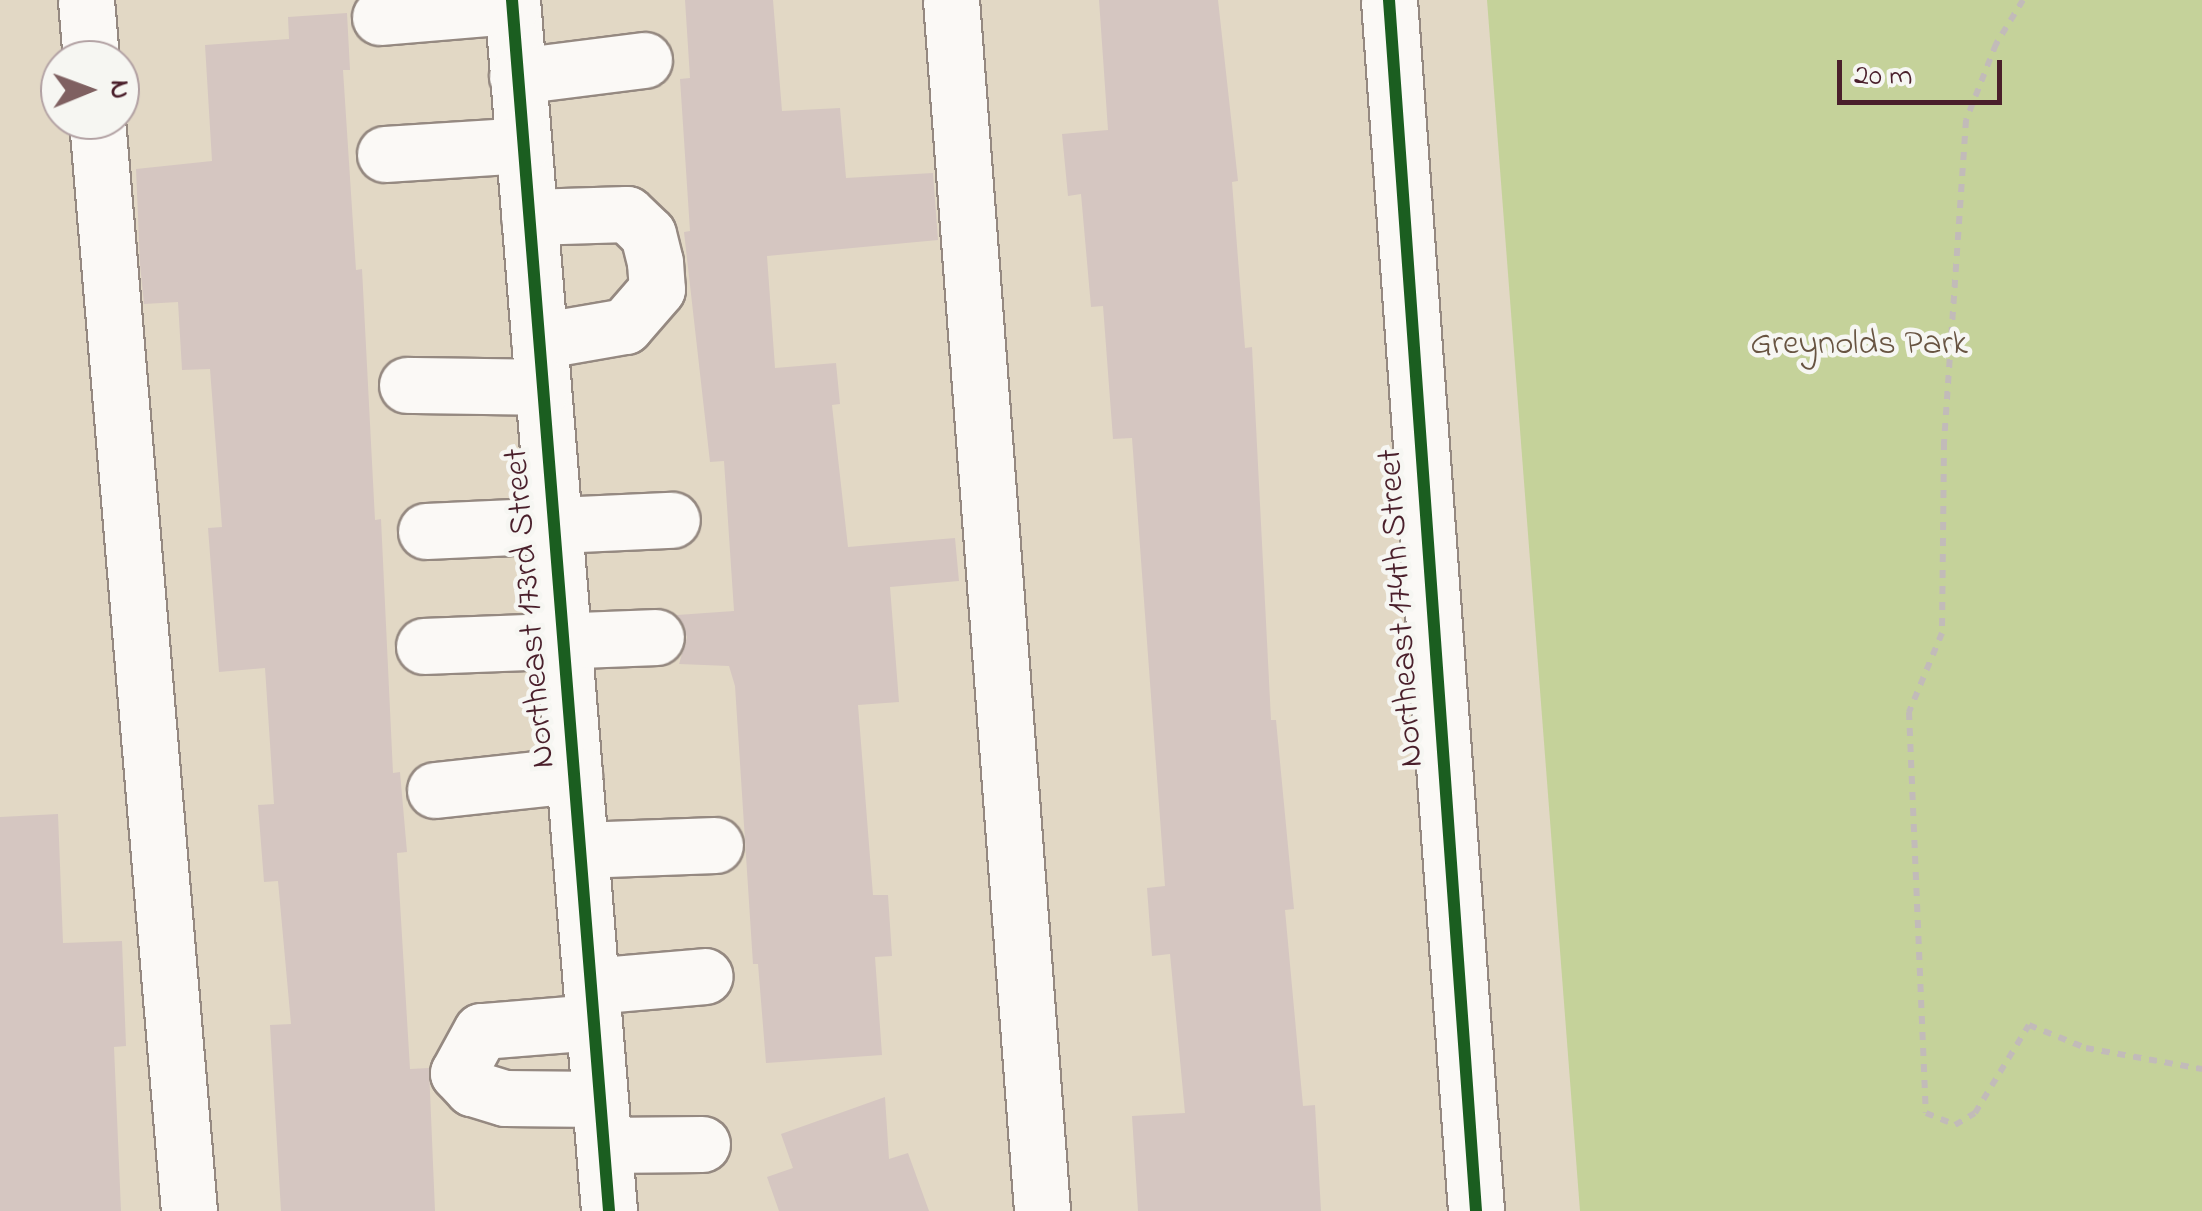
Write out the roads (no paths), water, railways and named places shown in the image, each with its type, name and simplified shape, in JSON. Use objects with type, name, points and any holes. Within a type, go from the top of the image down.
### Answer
[{"type":"street","points":[[86,0],[90,40]]},
{"type":"street","points":[[951,0],[1042,1211]]},
{"type":"street","name":"Northeast 174th Street","points":[[1389,0],[1476,1211]]},
{"type":"street","points":[[380,17],[512,3]]},
{"type":"street","name":"Northeast 173rd Street","points":[[512,3],[609,1211]]},
{"type":"street","points":[[517,76],[644,60]]},
{"type":"street","points":[[98,140],[189,1211]]},
{"type":"street","points":[[384,154],[523,144]]},
{"type":"street","points":[[407,386],[541,364],[625,326],[656,289],[648,234],[627,214],[529,218]]},
{"type":"street","points":[[426,531],[672,520]]},
{"type":"street","points":[[424,646],[564,644],[656,636]]},
{"type":"street","points":[[435,790],[574,775]]},
{"type":"street","points":[[580,850],[715,845]]},
{"type":"street","points":[[702,1144],[505,1098],[472,1088],[458,1073],[480,1031],[705,976]]},
{"type":"park label","name":"Greynolds Park","points":[[1859,345]]}]
